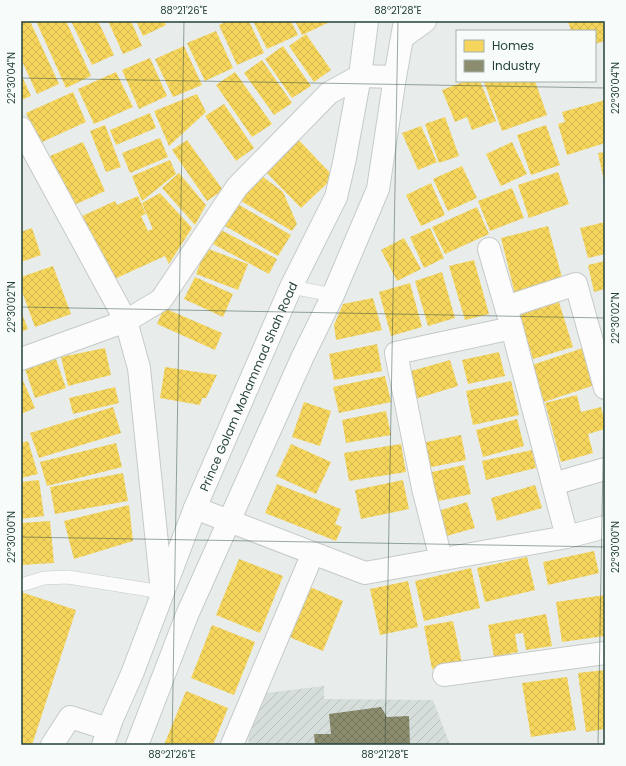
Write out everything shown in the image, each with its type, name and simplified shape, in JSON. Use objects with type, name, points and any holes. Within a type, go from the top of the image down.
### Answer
[{"type":"street","name":"Prince Golam Mohammad Shah Road","points":[[106,737],[132,674],[195,508],[291,287],[336,197],[344,163],[360,76],[367,21]]},
{"type":"street","points":[[137,745],[187,615],[230,522],[303,356],[333,295],[378,189],[404,29],[425,21]]},
{"type":"street","points":[[21,359],[126,322],[161,300],[237,187],[328,93],[360,76],[395,77]]},
{"type":"street","points":[[21,128],[126,322],[139,368],[162,592]]},
{"type":"street","points":[[489,248],[512,328],[567,537]]},
{"type":"street","points":[[506,307],[576,284],[605,388]]},
{"type":"street","points":[[441,559],[423,488],[396,353],[512,328]]},
{"type":"street","points":[[553,484],[605,469]]},
{"type":"street","points":[[195,508],[365,573],[567,537],[605,527]]},
{"type":"street","points":[[232,745],[313,553]]},
{"type":"street","points":[[444,676],[605,653]]},
{"type":"street","points":[[52,745],[70,717],[106,737]]},
{"type":"lane","points":[[291,287],[333,295]]},
{"type":"lane","points":[[21,585],[44,578],[68,577],[162,592]]},
{"type":"shaded area","points":[[324,686],[324,699],[433,700],[450,745],[249,745],[247,725],[258,694]]},
{"type":"building: Homes","points":[[21,21],[30,21],[59,84],[37,94],[21,59]]},
{"type":"building: Homes","points":[[36,21],[66,21],[91,76],[66,88]]},
{"type":"building: Homes","points":[[71,21],[98,21],[114,55],[92,65]]},
{"type":"building: Homes","points":[[108,21],[131,21],[142,46],[123,54]]},
{"type":"building: Homes","points":[[136,21],[164,21],[166,25],[143,36]]},
{"type":"building: Homes","points":[[228,21],[249,21],[264,53],[237,65],[219,25]]},
{"type":"building: Homes","points":[[253,21],[291,21],[298,35],[267,49]]},
{"type":"building: Homes","points":[[295,21],[332,21],[302,35]]},
{"type":"building: Homes","points":[[568,21],[605,21],[605,41],[596,44],[596,30],[571,30]]},
{"type":"building: Homes","points":[[216,31],[233,68],[205,81],[187,43]]},
{"type":"building: Homes","points":[[306,34],[331,70],[314,82],[289,46]]},
{"type":"building: Homes","points":[[184,46],[202,85],[173,97],[155,59]]},
{"type":"building: Homes","points":[[283,46],[311,86],[292,98],[265,59]]},
{"type":"building: Homes","points":[[150,58],[167,96],[139,109],[122,70]]},
{"type":"building: Homes","points":[[262,60],[292,103],[274,115],[244,73]]},
{"type":"building: Homes","points":[[116,72],[133,107],[94,124],[78,89]]},
{"type":"building: Homes","points":[[235,72],[272,124],[252,137],[216,85]]},
{"type":"building: Homes","points":[[21,74],[31,96],[21,100]]},
{"type":"building: Homes","points":[[463,82],[480,82],[496,121],[472,130],[467,117],[455,122],[442,90]]},
{"type":"building: Homes","points":[[484,82],[535,82],[547,115],[502,131]]},
{"type":"building: Homes","points":[[73,92],[86,122],[40,143],[26,113]]},
{"type":"building: Homes","points":[[197,94],[206,112],[169,146],[154,111]]},
{"type":"building: Homes","points":[[605,100],[605,143],[567,155],[558,124],[565,122],[562,112]]},
{"type":"building: Homes","points":[[224,104],[254,148],[236,161],[205,116]]},
{"type":"building: Homes","points":[[150,113],[156,128],[116,145],[110,130]]},
{"type":"building: Homes","points":[[445,117],[459,156],[439,163],[425,124]]},
{"type":"building: Homes","points":[[105,125],[121,167],[106,172],[90,131]]},
{"type":"building: Homes","points":[[546,125],[560,165],[531,175],[517,135]]},
{"type":"building: Homes","points":[[421,126],[437,162],[418,170],[402,133]]},
{"type":"building: Homes","points":[[295,136],[334,177],[301,208],[262,168]]},
{"type":"building: Homes","points":[[160,138],[168,157],[130,173],[122,153]]},
{"type":"building: Homes","points":[[187,140],[223,190],[207,201],[172,150]]},
{"type":"building: Homes","points":[[83,142],[105,191],[72,206],[50,156]]},
{"type":"building: Homes","points":[[512,142],[527,174],[501,186],[486,154]]},
{"type":"building: Homes","points":[[605,152],[605,181],[604,181],[598,153]]},
{"type":"building: Homes","points":[[170,160],[176,174],[142,201],[132,176]]},
{"type":"building: Homes","points":[[462,166],[477,198],[448,211],[433,179]]},
{"type":"building: Homes","points":[[558,172],[569,204],[529,218],[518,185]]},
{"type":"building: Homes","points":[[179,173],[206,205],[195,225],[162,188]]},
{"type":"building: Homes","points":[[258,173],[283,192],[297,224],[292,231],[241,201]]},
{"type":"building: Homes","points":[[431,183],[445,215],[421,226],[406,195]]},
{"type":"building: Homes","points":[[512,188],[524,218],[490,231],[478,201]]},
{"type":"building: Homes","points":[[160,193],[192,228],[169,264],[165,256],[110,281],[80,217],[115,201],[117,205],[138,196],[146,214],[141,216],[148,231],[153,229],[142,203]]},
{"type":"building: Homes","points":[[236,203],[291,235],[278,256],[223,225]]},
{"type":"building: Homes","points":[[477,207],[489,234],[445,254],[432,227]]},
{"type":"building: Homes","points":[[605,222],[605,254],[588,258],[580,228]]},
{"type":"building: Homes","points":[[548,226],[563,281],[515,294],[501,238]]},
{"type":"building: Homes","points":[[32,228],[41,255],[21,262],[21,232]]},
{"type":"building: Homes","points":[[430,228],[444,258],[424,268],[410,237]]},
{"type":"building: Homes","points":[[221,230],[277,259],[269,274],[213,244]]},
{"type":"building: Homes","points":[[404,238],[421,269],[397,281],[381,250]]},
{"type":"building: Homes","points":[[206,248],[248,264],[238,290],[196,274]]},
{"type":"building: Homes","points":[[474,260],[489,314],[465,320],[449,266]]},
{"type":"building: Homes","points":[[605,261],[605,289],[594,292],[588,265]]},
{"type":"building: Homes","points":[[53,266],[71,314],[35,327],[21,289],[21,277]]},
{"type":"building: Homes","points":[[442,272],[455,318],[428,326],[415,281]]},
{"type":"building: Homes","points":[[195,277],[233,294],[223,317],[184,299]]},
{"type":"building: Homes","points":[[410,283],[422,327],[391,336],[379,292]]},
{"type":"building: Homes","points":[[557,296],[573,347],[533,359],[517,308]]},
{"type":"building: Homes","points":[[373,298],[382,330],[336,340],[334,325],[343,304]]},
{"type":"building: Homes","points":[[164,308],[222,333],[215,350],[157,324]]},
{"type":"building: Homes","points":[[21,311],[28,329],[21,332]]},
{"type":"building: Homes","points":[[377,344],[382,371],[334,380],[329,354]]},
{"type":"building: Homes","points":[[105,348],[111,375],[68,386],[61,357]]},
{"type":"building: Homes","points":[[583,348],[595,385],[544,402],[532,365]]},
{"type":"building: Homes","points":[[499,352],[505,376],[468,384],[462,360]]},
{"type":"building: Homes","points":[[56,359],[66,388],[35,398],[25,369]]},
{"type":"building: Homes","points":[[450,360],[458,386],[412,400],[404,373]]},
{"type":"building: Homes","points":[[165,367],[217,375],[206,398],[202,398],[200,405],[160,398]]},
{"type":"building: Homes","points":[[21,376],[35,408],[21,414]]},
{"type":"building: Homes","points":[[385,376],[391,402],[339,413],[333,387]]},
{"type":"building: Homes","points":[[511,381],[519,415],[473,425],[466,391]]},
{"type":"building: Homes","points":[[115,387],[119,403],[73,414],[69,398]]},
{"type":"building: Homes","points":[[577,395],[581,412],[601,407],[605,429],[588,434],[593,453],[561,462],[545,403]]},
{"type":"building: Homes","points":[[304,402],[331,411],[320,446],[292,437]]},
{"type":"building: Homes","points":[[113,407],[121,433],[39,458],[30,433]]},
{"type":"building: Homes","points":[[386,411],[391,435],[346,443],[342,420]]},
{"type":"building: Homes","points":[[517,419],[524,446],[483,457],[476,430]]},
{"type":"building: Homes","points":[[461,435],[466,460],[427,468],[422,443]]},
{"type":"building: Homes","points":[[28,441],[38,474],[21,478],[21,443]]},
{"type":"building: Homes","points":[[116,443],[122,467],[47,486],[40,462]]},
{"type":"building: Homes","points":[[291,444],[331,462],[316,494],[276,476]]},
{"type":"building: Homes","points":[[401,444],[406,472],[349,481],[344,453]]},
{"type":"building: Homes","points":[[532,450],[536,468],[486,480],[482,461]]},
{"type":"building: Homes","points":[[464,465],[471,494],[434,502],[427,473]]},
{"type":"building: Homes","points":[[123,473],[128,501],[55,514],[50,487]]},
{"type":"building: Homes","points":[[39,480],[44,516],[21,519],[21,482]]},
{"type":"building: Homes","points":[[403,480],[409,509],[361,519],[355,490]]},
{"type":"building: Homes","points":[[277,484],[341,509],[335,524],[342,527],[336,541],[265,513]]},
{"type":"building: Homes","points":[[535,485],[542,508],[497,521],[491,498]]},
{"type":"building: Homes","points":[[467,502],[475,528],[443,537],[435,512]]},
{"type":"building: Homes","points":[[129,505],[133,541],[74,559],[64,521]]},
{"type":"building: Homes","points":[[50,521],[54,563],[21,565],[21,523]]},
{"type":"building: Homes","points":[[594,551],[599,573],[548,585],[543,562]]},
{"type":"building: Homes","points":[[527,557],[535,590],[485,602],[477,568]]},
{"type":"building: Homes","points":[[239,559],[283,576],[260,633],[216,615]]},
{"type":"building: Homes","points":[[471,568],[480,608],[424,621],[415,581]]},
{"type":"building: Homes","points":[[408,581],[418,627],[380,635],[370,589]]},
{"type":"building: Homes","points":[[303,584],[343,601],[323,651],[282,634]]},
{"type":"building: Homes","points":[[21,592],[76,610],[32,745],[21,743]]},
{"type":"building: Homes","points":[[605,595],[605,636],[562,642],[556,602]]},
{"type":"building: Homes","points":[[546,614],[552,646],[526,650],[523,633],[515,634],[518,652],[494,657],[488,625]]},
{"type":"building: Homes","points":[[453,621],[462,663],[432,669],[424,626]]},
{"type":"building: Homes","points":[[212,625],[255,642],[234,695],[191,678]]},
{"type":"building: Homes","points":[[605,670],[605,729],[586,732],[578,673]]},
{"type":"building: Homes","points":[[567,677],[576,730],[531,737],[522,683]]},
{"type":"building: Homes","points":[[186,691],[228,708],[213,745],[164,745]]},
{"type":"building: Industry","points":[[381,707],[387,717],[409,716],[410,745],[315,745],[314,734],[331,734],[329,714]]}]
